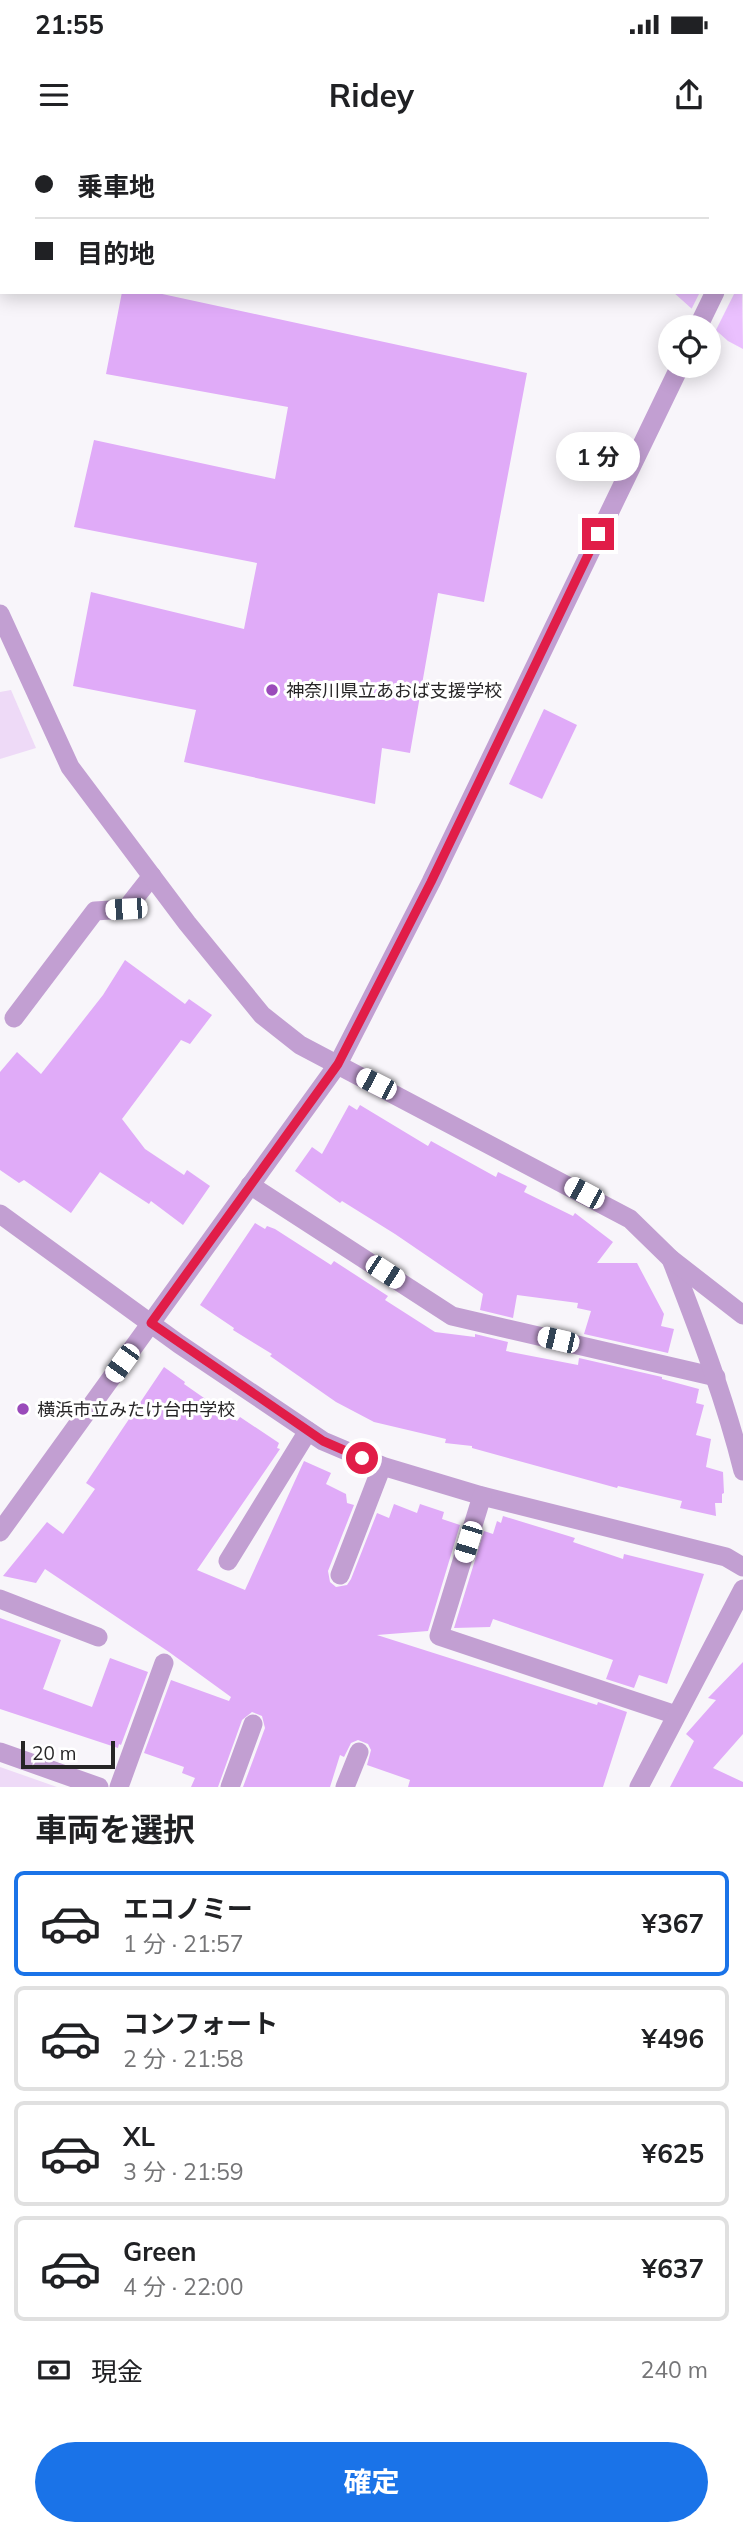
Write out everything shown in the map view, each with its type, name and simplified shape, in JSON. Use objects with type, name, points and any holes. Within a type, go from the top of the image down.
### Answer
[{"type":"street","points":[[704,315],[714,294]]},
{"type":"street","points":[[0,1532],[338,1064],[431,882],[674,378]]},
{"type":"street","points":[[0,614],[70,767],[261,1015],[300,1045],[630,1219],[671,1259],[743,1315]]},
{"type":"street","points":[[14,1018],[95,911],[126,909],[152,876]]},
{"type":"street","points":[[250,1185],[452,1316],[716,1377]]},
{"type":"street","points":[[0,1214],[151,1323],[323,1441],[382,1466],[482,1496],[726,1557],[743,1567]]},
{"type":"street","points":[[671,1259],[716,1377],[743,1471]]},
{"type":"street","points":[[228,1561],[308,1431]]},
{"type":"street","points":[[340,1574],[382,1466]]},
{"type":"street","points":[[482,1496],[439,1636],[676,1715]]},
{"type":"street","points":[[639,1787],[743,1589]]},
{"type":"street","points":[[0,1599],[98,1637]]},
{"type":"street","points":[[119,1787],[164,1663]]},
{"type":"street","points":[[230,1787],[253,1724]]},
{"type":"street","points":[[0,1752],[99,1787]]},
{"type":"street","points":[[345,1787],[359,1752]]},
{"type":"shaded area","points":[[675,294],[742,294],[743,349],[721,335],[721,315],[699,315]]},
{"type":"shaded area","points":[[11,690],[36,748],[0,759],[0,692]]},
{"type":"shaded area","points":[[0,1767],[57,1787],[0,1787]]},
{"type":"pier","points":[[699,294],[734,294],[721,320],[721,315],[693,315],[690,312]]},
{"type":"building","points":[[122,294],[162,294],[527,373],[484,602],[438,593],[410,753],[382,748],[375,804],[184,762],[196,710],[73,686],[91,592],[244,629],[257,563],[74,527],[94,440],[275,479],[288,407],[106,374]]},
{"type":"building","points":[[544,709],[577,725],[542,799],[509,784]]},
{"type":"building","points":[[125,960],[185,1004],[189,999],[212,1015],[190,1044],[181,1040],[122,1119],[145,1149],[184,1175],[187,1170],[210,1186],[183,1225],[151,1201],[149,1204],[100,1172],[71,1213],[24,1180],[19,1183],[0,1170],[0,1072],[17,1052],[41,1074],[103,995]]},
{"type":"building","points":[[349,1105],[357,1110],[360,1105],[428,1146],[431,1141],[496,1177],[498,1172],[527,1186],[524,1192],[573,1216],[575,1213],[613,1242],[597,1263],[637,1263],[664,1314],[661,1326],[674,1329],[668,1353],[584,1334],[591,1311],[577,1308],[578,1303],[517,1295],[513,1318],[480,1310],[483,1294],[395,1234],[342,1201],[340,1203],[295,1171],[312,1147],[322,1154]]},
{"type":"building","points":[[255,1223],[265,1229],[267,1226],[275,1229],[331,1265],[334,1261],[388,1296],[385,1300],[435,1332],[475,1337],[475,1334],[508,1342],[506,1351],[578,1365],[579,1358],[662,1377],[699,1389],[696,1403],[704,1405],[696,1435],[711,1439],[706,1467],[723,1472],[724,1493],[722,1503],[715,1503],[716,1516],[680,1508],[682,1501],[618,1486],[617,1488],[472,1446],[445,1443],[446,1439],[374,1422],[336,1402],[200,1305]]},
{"type":"building","points":[[164,1367],[237,1421],[240,1417],[279,1443],[277,1448],[280,1449],[197,1570],[245,1590],[304,1461],[331,1473],[326,1484],[346,1494],[347,1503],[354,1505],[328,1571],[330,1582],[336,1587],[347,1585],[351,1579],[377,1513],[389,1518],[394,1504],[417,1513],[420,1504],[444,1512],[442,1519],[460,1525],[428,1631],[377,1635],[597,1705],[598,1702],[627,1712],[603,1787],[408,1787],[410,1780],[367,1765],[371,1750],[368,1744],[358,1740],[351,1743],[344,1757],[340,1755],[330,1787],[243,1787],[265,1728],[262,1716],[252,1712],[242,1720],[218,1787],[191,1787],[195,1778],[182,1773],[184,1767],[144,1753],[171,1680],[229,1701],[231,1697],[45,1569],[36,1583],[3,1576],[47,1522],[63,1534],[95,1489],[86,1483]]},
{"type":"building","points":[[503,1516],[575,1538],[573,1542],[623,1559],[624,1554],[704,1574],[667,1684],[639,1675],[634,1688],[606,1679],[613,1660],[493,1619],[490,1627],[454,1628],[484,1531],[493,1534],[497,1521],[501,1523]]},
{"type":"building","points":[[0,1618],[61,1640],[43,1689],[92,1707],[110,1658],[148,1672],[118,1748],[0,1709]]},
{"type":"building","points":[[743,1662],[743,1734],[713,1768],[743,1782],[743,1787],[670,1787],[694,1741],[686,1734],[716,1700],[708,1698]]},
{"type":"place","name":"神奈川県立あおば支援学校","points":[[272,690]]},
{"type":"place","name":"横浜市立みたけ台中学校","points":[[23,1409]]},
{"type":"route","points":[[362,1458],[323,1441],[280,1414],[151,1323],[338,1064],[431,882],[598,534]]}]
